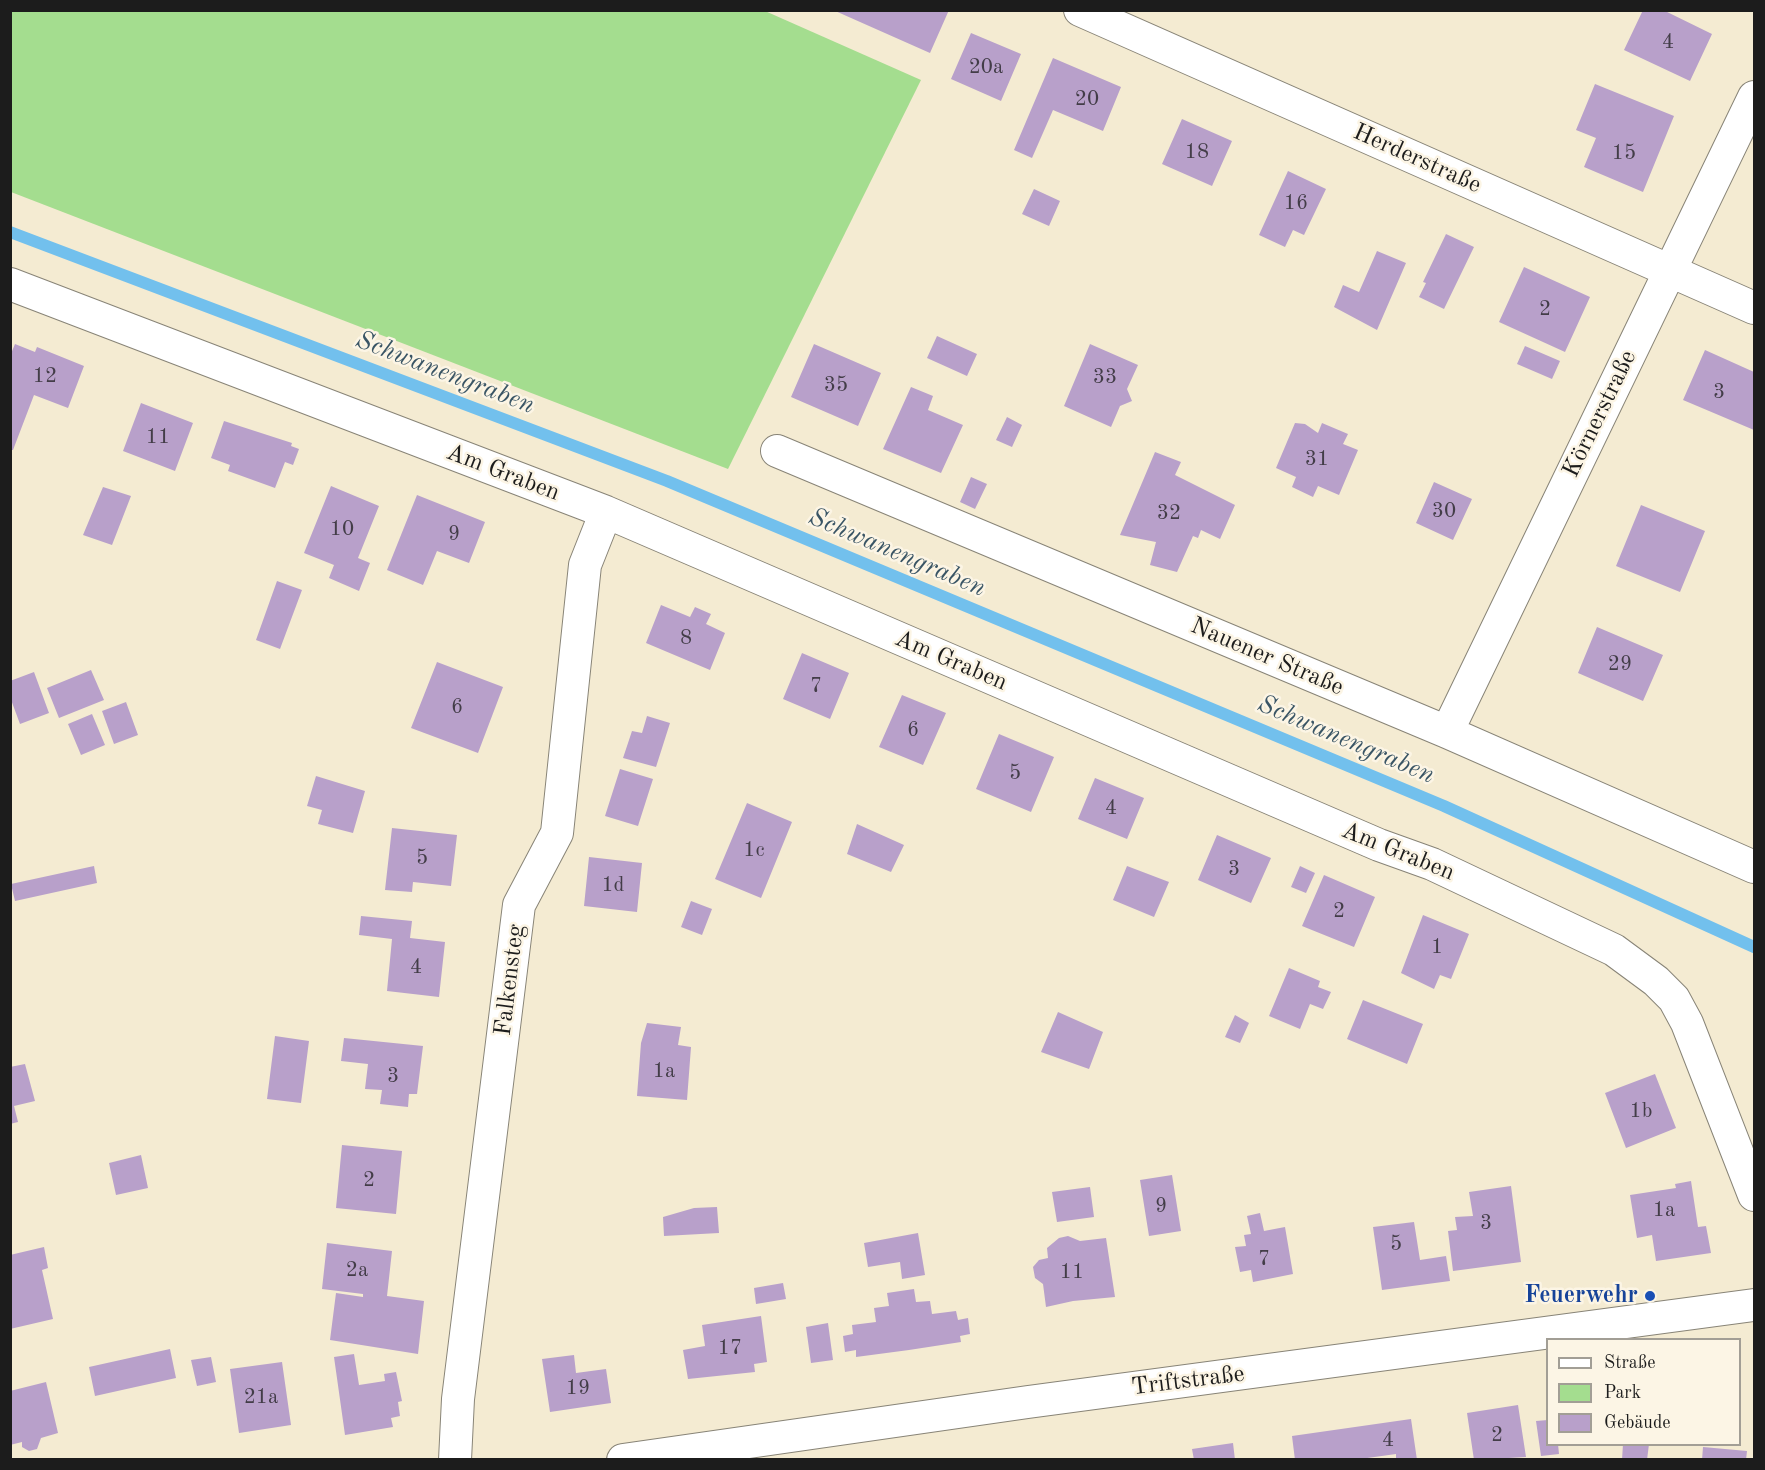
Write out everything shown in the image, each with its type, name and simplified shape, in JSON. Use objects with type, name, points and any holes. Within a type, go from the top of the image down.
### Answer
[{"type":"street","name":"Herderstraße","points":[[1080,10],[1755,308]]},
{"type":"street","name":"Körnerstraße","points":[[1447,732],[1755,97]]},
{"type":"street","name":"Am Graben","points":[[10,284],[606,512],[1368,841],[1432,864],[1614,950],[1656,981],[1674,999],[1687,1023],[1715,1090],[1755,1195]]},
{"type":"street","name":"Nauener Straße","points":[[777,451],[1447,732],[1755,867]]},
{"type":"street","name":"Falkensteg","points":[[455,1460],[458,1399],[519,905],[557,833],[585,565],[606,512]]},
{"type":"street","name":"Triftstraße","points":[[623,1460],[1028,1402],[1755,1305]]},
{"type":"green space","points":[[10,11],[765,11],[921,80],[728,469],[11,192]]},
{"type":"building","points":[[833,10],[949,10],[930,53]]},
{"type":"building","points":[[1643,10],[1663,10],[1712,34],[1690,81],[1624,50]]},
{"type":"building","points":[[971,33],[1021,54],[1001,101],[951,79]]},
{"type":"building","points":[[1053,58],[1121,87],[1103,131],[1053,110],[1032,158],[1014,150]]},
{"type":"building","points":[[1595,84],[1674,116],[1643,192],[1584,167],[1596,138],[1576,130]]},
{"type":"building","points":[[1182,119],[1232,141],[1212,186],[1162,164]]},
{"type":"building","points":[[1288,171],[1326,189],[1304,235],[1293,230],[1285,247],[1259,235]]},
{"type":"building","points":[[1034,189],[1060,201],[1049,226],[1022,214]]},
{"type":"building","points":[[1446,234],[1474,247],[1444,309],[1419,297],[1426,283],[1423,282]]},
{"type":"building","points":[[1377,251],[1406,263],[1377,330],[1334,307],[1343,285],[1359,292]]},
{"type":"building","points":[[1524,267],[1590,297],[1565,352],[1499,322]]},
{"type":"building","points":[[937,336],[977,354],[967,376],[927,358]]},
{"type":"building","points":[[15,344],[35,352],[37,347],[84,366],[68,408],[34,395],[13,450],[10,450],[10,356]]},
{"type":"building","points":[[814,344],[881,373],[858,426],[791,397]]},
{"type":"building","points":[[1090,344],[1138,365],[1127,389],[1132,401],[1120,406],[1111,427],[1064,406]]},
{"type":"building","points":[[1525,346],[1560,361],[1552,379],[1517,364]]},
{"type":"building","points":[[1705,350],[1754,372],[1754,430],[1683,400]]},
{"type":"building","points":[[911,387],[933,396],[928,410],[963,425],[941,473],[883,449]]},
{"type":"building","points":[[141,403],[193,423],[175,471],[123,451]]},
{"type":"building","points":[[1007,417],[1022,425],[1012,447],[996,440]]},
{"type":"building","points":[[224,421],[292,443],[291,446],[299,449],[293,465],[285,462],[275,488],[228,471],[230,465],[211,458]]},
{"type":"building","points":[[1295,423],[1305,424],[1318,433],[1322,423],[1348,434],[1343,444],[1358,450],[1339,495],[1318,486],[1313,497],[1292,487],[1296,477],[1276,468]]},
{"type":"building","points":[[1155,452],[1181,462],[1175,475],[1235,505],[1220,539],[1201,530],[1198,538],[1193,536],[1177,572],[1150,565],[1156,542],[1120,535]]},
{"type":"building","points":[[971,477],[987,484],[975,509],[960,502]]},
{"type":"building","points":[[1434,482],[1472,499],[1453,540],[1416,523]]},
{"type":"building","points":[[331,486],[379,506],[358,558],[370,563],[359,591],[329,578],[334,565],[304,553]]},
{"type":"building","points":[[103,487],[131,496],[112,545],[83,535]]},
{"type":"building","points":[[417,495],[485,522],[469,563],[437,551],[423,585],[387,570]]},
{"type":"building","points":[[1641,505],[1705,531],[1680,592],[1616,566]]},
{"type":"building","points":[[277,581],[302,590],[280,649],[256,640]]},
{"type":"building","points":[[661,605],[690,617],[695,607],[711,614],[706,624],[725,633],[710,670],[646,643]]},
{"type":"building","points":[[1597,627],[1663,655],[1643,701],[1578,673]]},
{"type":"building","points":[[802,653],[849,673],[830,719],[783,699]]},
{"type":"building","points":[[437,662],[503,687],[478,753],[411,728]]},
{"type":"building","points":[[91,670],[104,700],[59,718],[47,688]]},
{"type":"building","points":[[34,672],[49,713],[20,724],[10,697],[10,681]]},
{"type":"building","points":[[902,695],[946,713],[923,765],[879,747]]},
{"type":"building","points":[[126,702],[138,735],[114,744],[102,711]]},
{"type":"building","points":[[92,714],[105,745],[81,755],[68,724]]},
{"type":"building","points":[[647,716],[670,723],[656,767],[623,758],[632,731],[642,733]]},
{"type":"building","points":[[999,734],[1054,757],[1031,812],[976,789]]},
{"type":"building","points":[[620,769],[653,779],[638,826],[605,816]]},
{"type":"building","points":[[316,776],[365,791],[353,833],[318,824],[322,810],[307,806]]},
{"type":"building","points":[[1095,778],[1144,798],[1127,839],[1078,819]]},
{"type":"building","points":[[747,803],[792,822],[761,898],[715,879]]},
{"type":"building","points":[[857,824],[904,845],[891,872],[847,854]]},
{"type":"building","points":[[392,828],[457,835],[451,886],[413,882],[412,892],[385,890]]},
{"type":"building","points":[[1217,835],[1271,858],[1251,903],[1198,880]]},
{"type":"building","points":[[589,857],[642,863],[637,912],[584,906]]},
{"type":"building","points":[[94,866],[97,883],[15,901],[11,884]]},
{"type":"building","points":[[1127,866],[1169,882],[1154,917],[1113,900]]},
{"type":"building","points":[[1300,866],[1315,873],[1306,893],[1291,887]]},
{"type":"building","points":[[1324,875],[1375,897],[1354,947],[1302,926]]},
{"type":"building","points":[[691,901],[712,909],[702,935],[681,927]]},
{"type":"building","points":[[1423,915],[1469,934],[1451,979],[1440,975],[1434,989],[1401,973]]},
{"type":"building","points":[[361,916],[412,921],[410,938],[445,942],[439,997],[387,991],[392,939],[359,935]]},
{"type":"building","points":[[1289,968],[1320,981],[1318,987],[1331,992],[1323,1009],[1310,1004],[1300,1029],[1269,1016]]},
{"type":"building","points":[[1363,1000],[1423,1024],[1407,1064],[1347,1039]]},
{"type":"building","points":[[1058,1012],[1103,1032],[1089,1069],[1041,1052]]},
{"type":"building","points":[[1235,1015],[1249,1023],[1240,1043],[1225,1037]]},
{"type":"building","points":[[647,1023],[681,1027],[678,1045],[691,1047],[687,1100],[637,1096],[641,1043]]},
{"type":"building","points":[[275,1036],[309,1041],[301,1103],[267,1099]]},
{"type":"building","points":[[344,1038],[423,1046],[417,1094],[409,1094],[408,1107],[380,1104],[382,1090],[365,1089],[368,1064],[341,1061]]},
{"type":"building","points":[[25,1064],[35,1101],[14,1106],[18,1122],[10,1124],[10,1067]]},
{"type":"building","points":[[1655,1074],[1676,1128],[1626,1148],[1605,1093]]},
{"type":"building","points":[[342,1145],[402,1151],[396,1214],[336,1208]]},
{"type":"building","points":[[141,1155],[148,1188],[116,1195],[109,1163]]},
{"type":"building","points":[[1172,1175],[1181,1231],[1149,1236],[1140,1180]]},
{"type":"building","points":[[1691,1181],[1698,1227],[1706,1226],[1711,1253],[1656,1261],[1652,1235],[1637,1238],[1630,1195],[1676,1188],[1675,1184]]},
{"type":"building","points":[[1511,1186],[1521,1262],[1453,1271],[1448,1231],[1457,1230],[1455,1217],[1473,1216],[1469,1192]]},
{"type":"building","points":[[1090,1187],[1094,1217],[1057,1222],[1052,1192]]},
{"type":"building","points":[[717,1207],[719,1233],[664,1236],[663,1217],[694,1208]]},
{"type":"building","points":[[1260,1213],[1264,1231],[1285,1227],[1293,1274],[1253,1282],[1251,1270],[1240,1272],[1235,1247],[1246,1246],[1244,1235],[1251,1234],[1247,1216]]},
{"type":"building","points":[[1414,1222],[1420,1260],[1446,1256],[1450,1281],[1382,1290],[1373,1227]]},
{"type":"building","points":[[918,1233],[925,1275],[902,1279],[900,1262],[868,1267],[864,1243]]},
{"type":"building","points":[[1068,1236],[1080,1241],[1106,1238],[1115,1297],[1073,1301],[1046,1307],[1043,1284],[1035,1278],[1033,1267],[1039,1260],[1048,1258],[1047,1248],[1059,1238]]},
{"type":"building","points":[[327,1243],[392,1251],[387,1296],[424,1301],[418,1354],[330,1340],[336,1293],[363,1297],[363,1294],[322,1289]]},
{"type":"building","points":[[44,1247],[48,1268],[42,1270],[53,1319],[10,1329],[10,1255]]},
{"type":"building","points":[[783,1283],[786,1299],[756,1304],[754,1288]]},
{"type":"building","points":[[914,1289],[916,1302],[930,1301],[932,1314],[956,1311],[958,1320],[968,1318],[970,1334],[960,1336],[961,1342],[909,1350],[856,1357],[856,1350],[845,1352],[843,1336],[853,1334],[852,1325],[876,1322],[874,1308],[889,1306],[887,1293]]},
{"type":"building","points":[[761,1316],[767,1362],[754,1364],[755,1372],[688,1379],[683,1350],[705,1346],[702,1325]]},
{"type":"building","points":[[828,1323],[833,1360],[811,1363],[806,1327]]},
{"type":"building","points":[[170,1349],[176,1378],[95,1396],[89,1367]]},
{"type":"building","points":[[354,1354],[359,1385],[385,1381],[384,1374],[396,1372],[402,1401],[398,1402],[400,1416],[391,1418],[393,1427],[345,1435],[334,1357]]},
{"type":"building","points":[[574,1355],[576,1373],[606,1369],[611,1403],[550,1412],[542,1359]]},
{"type":"building","points":[[211,1357],[216,1382],[197,1386],[191,1360]]},
{"type":"building","points":[[282,1362],[291,1425],[239,1433],[230,1369]]},
{"type":"building","points":[[46,1382],[58,1433],[41,1438],[37,1449],[29,1451],[22,1447],[22,1442],[10,1445],[10,1391]]},
{"type":"building","points":[[1518,1405],[1526,1457],[1474,1460],[1467,1413]]},
{"type":"building","points":[[1411,1419],[1417,1460],[1396,1460],[1396,1454],[1353,1460],[1295,1460],[1292,1436]]},
{"type":"building","points":[[1546,1420],[1546,1446],[1558,1446],[1559,1454],[1541,1456],[1536,1421]]},
{"type":"building","points":[[1233,1443],[1235,1460],[1194,1460],[1192,1449]]},
{"type":"building","points":[[1623,1446],[1649,1446],[1647,1460],[1622,1460]]},
{"type":"building","points":[[1703,1447],[1747,1451],[1746,1460],[1702,1460]]},
{"type":"waterway","name":"Schwanengraben","points":[[10,232],[667,481],[1444,806],[1754,947]]},
{"type":"place","name":"Feuerwehr","points":[[1650,1296]]}]
